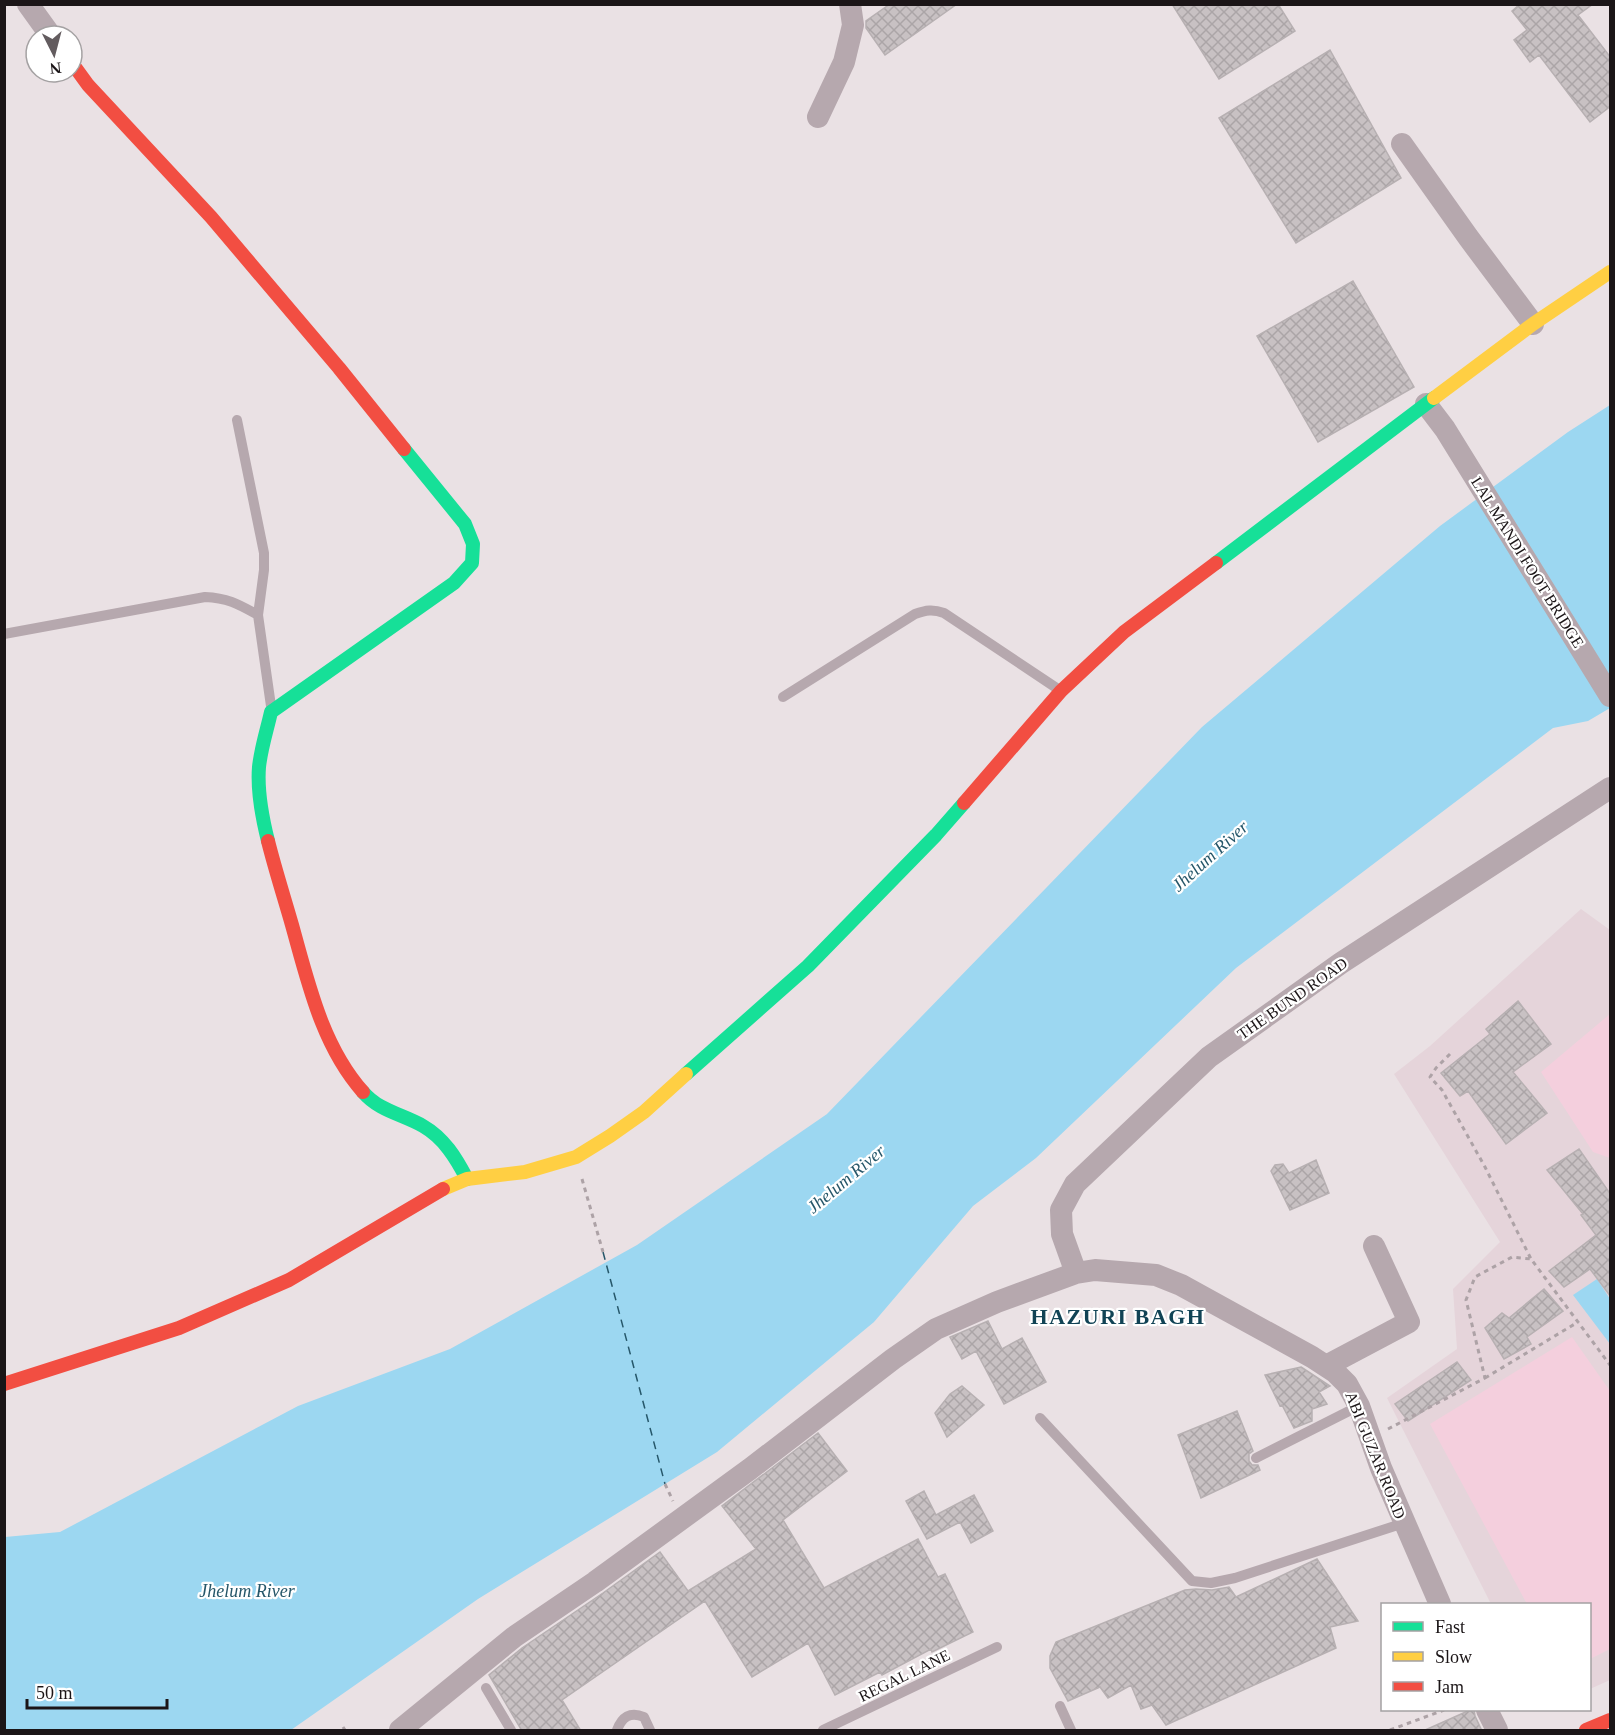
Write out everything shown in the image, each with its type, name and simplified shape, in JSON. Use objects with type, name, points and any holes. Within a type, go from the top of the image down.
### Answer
[{"type":"main road","points":[[84,80],[211,217],[339,368],[465,524],[473,544],[472,563],[454,583],[271,712],[260,762],[259,786],[262,816],[271,856],[328,1035],[352,1080],[370,1100],[390,1112],[423,1126],[440,1138],[456,1158],[467,1179]]},
{"type":"main road","points":[[4,1384],[179,1328],[289,1280],[437,1192],[467,1179],[525,1172],[576,1157],[610,1136],[644,1112],[808,966],[936,835],[1061,691],[1124,632],[1533,324],[1611,272]]},
{"type":"main road","points":[[1586,1731],[1611,1720]]},
{"type":"street","points":[[28,4],[42,24]]},
{"type":"street","points":[[818,117],[844,62],[853,26],[850,4]]},
{"type":"street","points":[[1402,144],[1533,324]]},
{"type":"street","name":"LAL MANDI FOOT BRIDGE","points":[[1426,404],[1445,429],[1611,696]]},
{"type":"street","name":"THE BUND ROAD","points":[[1076,1273],[1062,1234],[1061,1210],[1075,1184],[1209,1057],[1341,963],[1611,788]]},
{"type":"street","points":[[1326,1366],[1409,1322],[1374,1246]]},
{"type":"street","name":"ABI GUZAR ROAD","points":[[400,1731],[514,1637],[750,1469],[936,1329],[997,1302],[1076,1273],[1095,1270],[1156,1275],[1181,1285],[1222,1306],[1335,1372],[1347,1384],[1359,1406],[1404,1523],[1439,1603]]},
{"type":"street","points":[[1487,1711],[1497,1731]]},
{"type":"lane","points":[[237,420],[264,553],[258,615],[271,712]]},
{"type":"lane","points":[[4,634],[205,597],[221,598],[236,603],[258,615]]},
{"type":"lane","points":[[783,697],[908,618],[925,610],[944,613],[1061,691]]},
{"type":"lane","points":[[1256,1458],[1359,1406]]},
{"type":"lane","points":[[1040,1418],[1192,1581],[1211,1583],[1234,1578],[1404,1523]]},
{"type":"lane","name":"REGAL LANE","points":[[823,1731],[997,1647]]},
{"type":"lane","points":[[486,1688],[511,1731]]},
{"type":"lane","points":[[1060,1707],[1071,1731]]},
{"type":"lane","points":[[617,1731],[625,1718],[635,1714],[644,1717],[650,1731]]},
{"type":"path","points":[[1450,1054],[1430,1077],[1442,1090],[1485,1167],[1531,1259],[1611,1365]]},
{"type":"path","points":[[576,1157],[603,1252]]},
{"type":"path","points":[[1485,1378],[1466,1300],[1475,1277],[1512,1257],[1531,1259]]},
{"type":"path","points":[[1371,1439],[1485,1378],[1578,1322]]},
{"type":"path","points":[[1390,1731],[1441,1711]]},
{"type":"shaded area","points":[[1581,909],[1610,930],[1610,1680],[1591,1689],[1591,1603],[1490,1603],[1387,1398],[1457,1349],[1453,1289],[1500,1242],[1394,1074],[1430,1046]]},
{"type":"shaded area","points":[[1610,1014],[1610,1158],[1593,1152],[1541,1072]]},
{"type":"shaded area","points":[[1572,1337],[1610,1391],[1610,1649],[1591,1658],[1591,1603],[1526,1603],[1430,1424]]},
{"type":"water","name":"Jhelum River","points":[[1610,405],[1610,708],[1588,721],[1553,728],[1236,968],[1036,1158],[973,1206],[874,1322],[717,1452],[478,1599],[291,1730],[5,1730],[5,1537],[60,1532],[298,1406],[450,1349],[637,1245],[827,1114],[1202,727],[1440,526],[1568,432]]},
{"type":"water","points":[[1597,1279],[1610,1299],[1610,1344],[1573,1295]]},
{"type":"building","points":[[890,4],[957,4],[885,55],[866,28],[866,21]]},
{"type":"building","points":[[1172,4],[1278,4],[1295,31],[1219,79]]},
{"type":"building","points":[[1520,4],[1593,4],[1578,15],[1611,58],[1611,106],[1590,122],[1539,55],[1530,62],[1514,40],[1527,30],[1512,11]]},
{"type":"building","points":[[1330,50],[1401,178],[1296,243],[1219,118]]},
{"type":"building","points":[[1353,281],[1414,387],[1318,442],[1257,336]]},
{"type":"building","points":[[1518,1001],[1551,1044],[1513,1072],[1547,1113],[1506,1144],[1468,1091],[1460,1096],[1441,1073],[1490,1034],[1486,1029]]},
{"type":"building","points":[[1579,1149],[1611,1195],[1611,1297],[1590,1269],[1564,1287],[1549,1271],[1596,1235],[1581,1215],[1583,1214],[1547,1170]]},
{"type":"building","points":[[1316,1160],[1329,1193],[1290,1210],[1271,1171],[1275,1165],[1283,1164],[1289,1173]]},
{"type":"building","points":[[1544,1289],[1563,1311],[1527,1337],[1531,1344],[1504,1359],[1485,1328],[1502,1313],[1509,1318]]},
{"type":"building","points":[[988,1321],[1002,1349],[1022,1338],[1046,1382],[1004,1404],[976,1351],[962,1359],[950,1337]]},
{"type":"building","points":[[1457,1362],[1471,1380],[1408,1421],[1395,1404]]},
{"type":"building","points":[[1301,1367],[1330,1386],[1319,1392],[1327,1404],[1312,1409],[1312,1421],[1294,1428],[1265,1375]]},
{"type":"building","points":[[962,1386],[984,1405],[947,1437],[935,1413],[950,1394]]},
{"type":"building","points":[[1237,1411],[1253,1451],[1249,1454],[1249,1461],[1252,1465],[1258,1465],[1260,1470],[1201,1498],[1178,1435]]},
{"type":"building","points":[[818,1433],[847,1471],[783,1520],[824,1588],[918,1539],[938,1577],[945,1574],[973,1632],[932,1652],[931,1649],[882,1675],[880,1672],[835,1695],[808,1643],[752,1677],[705,1601],[562,1700],[581,1731],[522,1731],[489,1675],[522,1648],[660,1552],[688,1591],[756,1549],[722,1506]]},
{"type":"building","points":[[924,1491],[936,1515],[974,1495],[993,1531],[971,1543],[960,1522],[927,1539],[906,1501]]},
{"type":"building","points":[[1317,1559],[1358,1621],[1330,1627],[1336,1648],[1166,1725],[1152,1705],[1141,1709],[1131,1685],[1108,1698],[1100,1687],[1068,1701],[1050,1668],[1050,1656],[1056,1642],[1185,1590],[1212,1590],[1229,1587],[1236,1597]]},
{"type":"building","points":[[1468,1711],[1474,1711],[1482,1731],[1423,1731]]},
{"type":"ferry route","points":[[603,1252],[665,1484]]},
{"type":"traffic: fast","points":[[1216,563],[1434,398]]},
{"type":"traffic: fast","points":[[268,841],[260,804],[259,767],[271,712],[454,583],[472,563],[473,544],[465,524],[404,449]]},
{"type":"traffic: fast","points":[[686,1074],[808,966],[936,835],[964,803]]},
{"type":"traffic: fast","points":[[363,1092],[376,1104],[423,1126],[437,1136],[454,1156],[467,1179]]},
{"type":"traffic: slow","points":[[1434,398],[1533,324],[1610,272]]},
{"type":"traffic: slow","points":[[443,1189],[467,1179],[525,1172],[576,1157],[644,1112],[686,1074]]},
{"type":"traffic: jam","points":[[84,80],[211,217],[339,368],[404,449]]},
{"type":"traffic: jam","points":[[964,803],[1061,691],[1124,632],[1216,563]]},
{"type":"traffic: jam","points":[[268,841],[318,1013],[337,1055],[363,1092]]},
{"type":"traffic: jam","points":[[4,1384],[179,1328],[289,1280],[443,1189]]},
{"type":"traffic: jam","points":[[1586,1730],[1610,1720]]},
{"type":"district","name":"HAZURI BAGH","points":[[1118,1316]]}]
